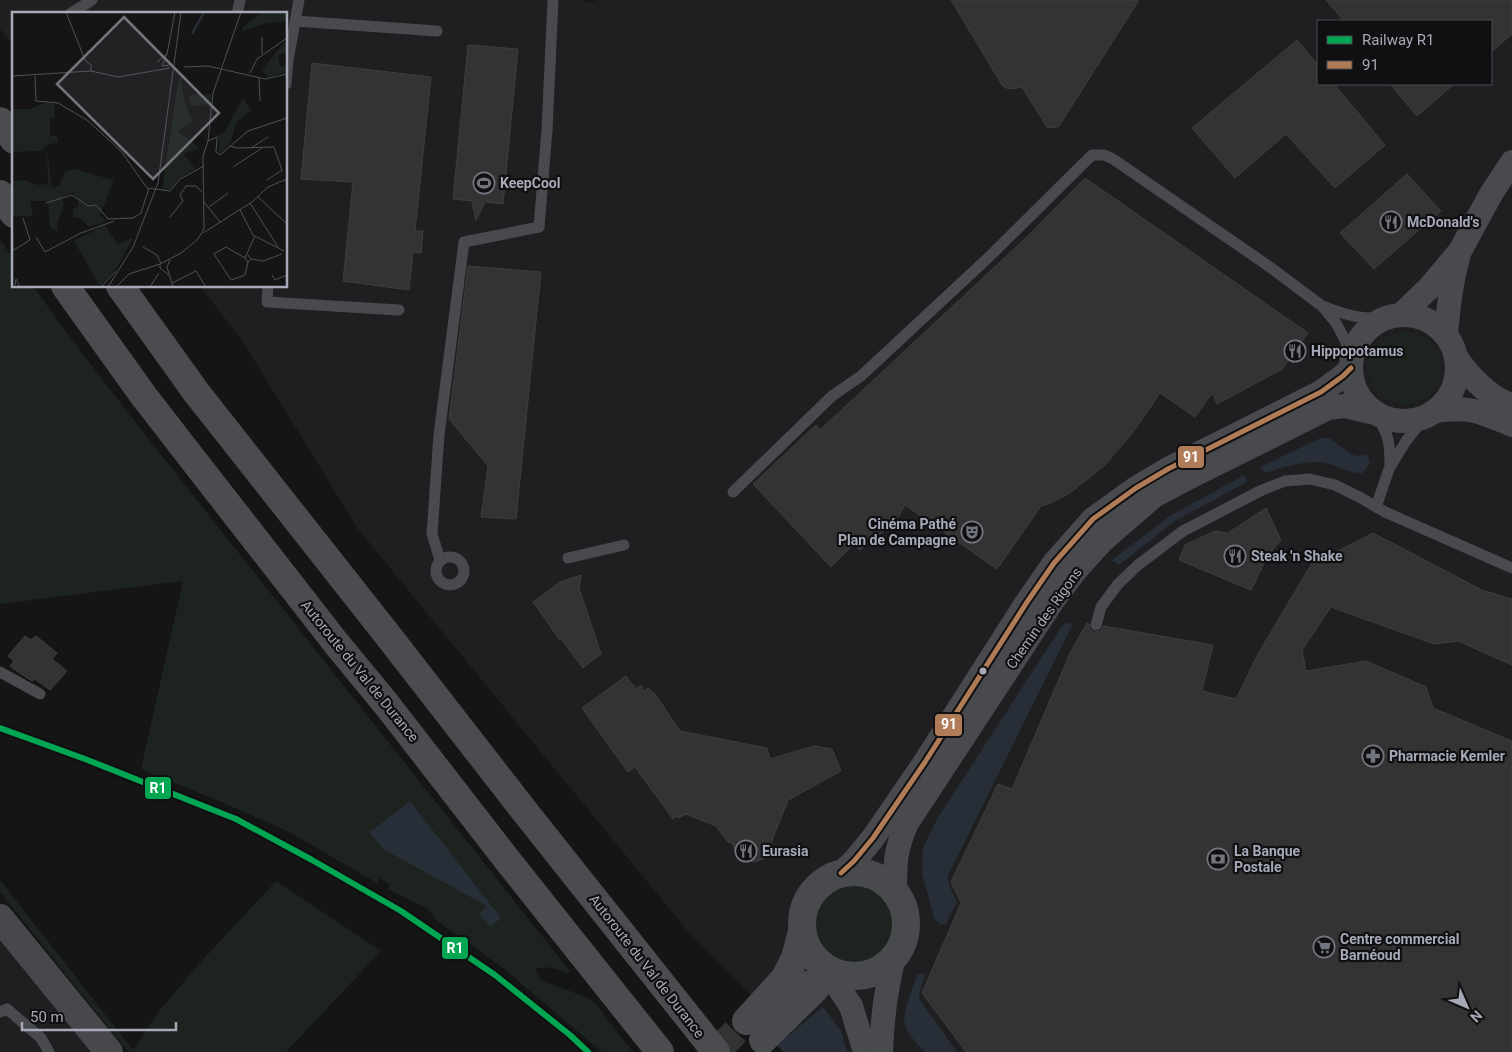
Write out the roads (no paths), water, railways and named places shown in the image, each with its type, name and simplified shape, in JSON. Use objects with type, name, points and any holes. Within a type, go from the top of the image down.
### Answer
[{"type":"highway","points":[[0,121],[12,137]]},
{"type":"highway","points":[[0,194],[12,211]]},
{"type":"highway","name":"Autoroute du Val de Durance","points":[[65,288],[142,395],[660,1052]]},
{"type":"highway","name":"Autoroute du Val de Durance","points":[[121,288],[196,392],[526,814],[716,1052]]},
{"type":"main road","points":[[0,918],[109,1052]]},
{"type":"street","points":[[1512,162],[1491,194],[1460,251],[1429,288],[1395,316],[1378,322],[1368,330],[1358,342],[1351,363],[1354,386],[1362,402],[1375,413],[1390,420],[1413,421],[1430,414],[1462,409],[1477,411],[1512,425]]},
{"type":"street","points":[[1446,335],[1448,304],[1460,251]]},
{"type":"street","points":[[1395,316],[1418,317],[1433,324],[1446,335],[1456,357],[1458,370],[1454,388],[1444,403],[1430,414]]},
{"type":"street","points":[[1456,357],[1465,370],[1486,392],[1512,406]]},
{"type":"street","name":"Chemin des Rigons","points":[[841,874],[873,838],[925,762],[1026,602],[1054,563],[1093,520],[1136,488],[1168,469],[1321,392],[1333,384],[1351,363]]},
{"type":"street","name":"Chemin des Rigons","points":[[895,892],[895,858],[899,840],[906,823],[1054,599],[1075,571],[1102,542],[1154,496],[1328,408],[1345,406],[1375,413]]},
{"type":"street","points":[[856,872],[871,875],[884,882],[895,892],[906,916],[906,930],[903,943],[894,957],[883,967],[870,974],[855,977],[840,975],[826,969],[815,989],[754,1030],[795,958],[802,932],[802,916],[807,898],[827,879],[841,874],[856,872]]},
{"type":"street","points":[[802,932],[806,946],[815,959],[826,969],[851,1006],[865,1052]]},
{"type":"street","points":[[881,1052],[882,1023],[894,957]]},
{"type":"lane","points":[[73,12],[92,0]]},
{"type":"lane","points":[[288,60],[299,0]]},
{"type":"lane","points":[[440,560],[432,534],[438,445],[464,242],[539,227],[547,130],[553,0]]},
{"type":"lane","points":[[295,21],[437,31]]},
{"type":"lane","points":[[732,492],[832,396],[861,376],[990,256],[1092,155],[1104,154],[1113,159],[1267,265],[1322,306],[1336,322],[1344,338],[1351,363]]},
{"type":"lane","points":[[268,288],[267,302],[399,310]]},
{"type":"lane","points":[[1322,306],[1347,316],[1366,319],[1395,316]]},
{"type":"lane","points":[[1375,413],[1385,428],[1388,438],[1390,469]]},
{"type":"lane","points":[[1376,507],[1390,469],[1406,441],[1430,414]]},
{"type":"lane","points":[[1096,625],[1101,607],[1118,584],[1138,565],[1183,531],[1262,490],[1285,481],[1310,479],[1335,485],[1376,507],[1512,568]]},
{"type":"lane","points":[[568,558],[624,545]]},
{"type":"lane","points":[[0,672],[40,694]]},
{"type":"lane","points":[[778,1004],[803,978],[826,969]]},
{"type":"lane","points":[[0,1012],[7,1009],[41,1038],[49,1052]]},
{"type":"tunnel","points":[[716,1052],[746,1021]]},
{"type":"rail line","name":"R1","points":[[0,728],[85,759],[236,819],[312,860],[401,911],[495,975],[570,1035],[588,1052]]},
{"type":"place","name":"KeepCool","points":[[484,183]]},
{"type":"place","name":"McDonald's","points":[[1391,222]]},
{"type":"place","name":"Hippopotamus","points":[[1295,351]]},
{"type":"place","name":"Cinéma Pathé Plan de Campagne","points":[[972,532]]},
{"type":"place","name":"Steak 'n Shake","points":[[1235,556]]},
{"type":"place","name":"Pharmacie Kemler","points":[[1373,756]]},
{"type":"place","name":"Eurasia","points":[[746,851]]},
{"type":"place","name":"La Banque Postale","points":[[1218,859]]},
{"type":"place","name":"Centre commercial Barnéoud","points":[[1324,947]]}]
